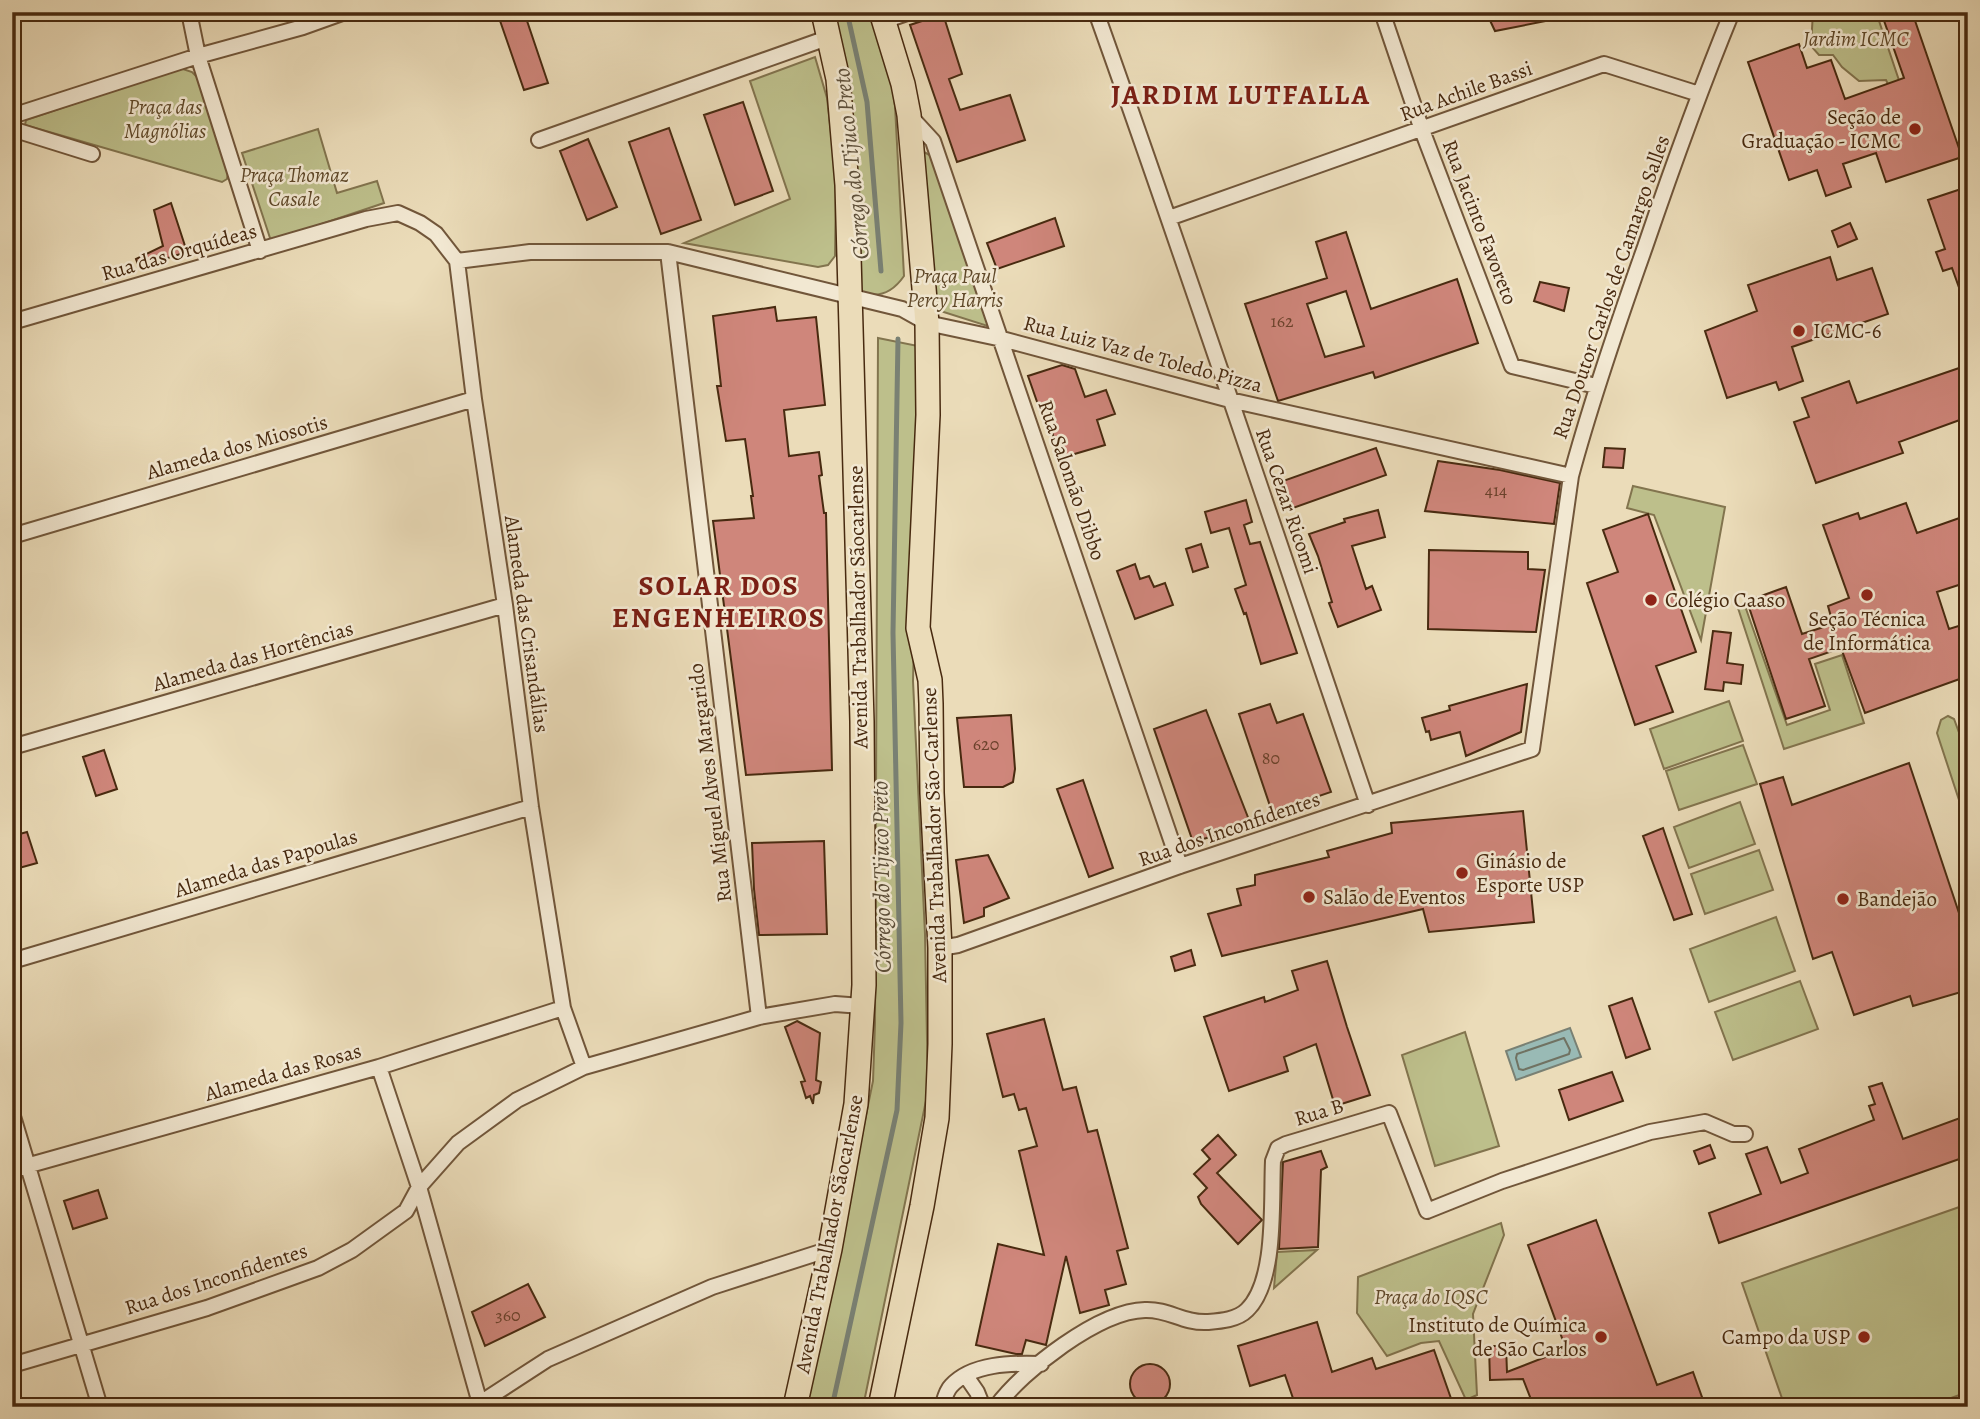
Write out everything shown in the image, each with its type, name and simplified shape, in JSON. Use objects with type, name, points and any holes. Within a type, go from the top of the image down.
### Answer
[{"type":"main road","name":"Avenida Trabalhador Sãocarlense","points":[[795,1407],[830,1249],[856,1104],[864,938],[862,721],[842,115],[838,79],[823,12]]},
{"type":"main road","name":"Avenida Trabalhador São-Carlense","points":[[880,1407],[922,1206],[937,1118],[940,948],[932,793],[930,680],[918,628],[928,428],[927,323],[909,115],[903,84],[882,17]]},
{"type":"street","points":[[190,12],[198,56],[260,251]]},
{"type":"street","points":[[12,116],[345,12]]},
{"type":"street","points":[[882,17],[910,12]]},
{"type":"street","name":"Rua Cezar Ricomi","points":[[1096,12],[1169,218],[1368,805]]},
{"type":"street","name":"Rua Jacinto Favoreto","points":[[1382,12],[1422,130],[1512,366],[1596,386]]},
{"type":"street","name":"Rua Doutor Carlos de Camargo Salles","points":[[1532,749],[1571,476],[1596,386],[1699,94],[1732,12]]},
{"type":"street","points":[[538,140],[830,37]]},
{"type":"street","name":"Rua Achile Bassi","points":[[1169,218],[1604,64],[1699,94]]},
{"type":"street","name":"Rua Salomão Dibbo","points":[[909,115],[933,141],[1180,866]]},
{"type":"street","points":[[12,129],[92,154]]},
{"type":"street","name":"Rua das Orquídeas","points":[[12,322],[366,219],[398,213],[436,234],[457,261]]},
{"type":"street","name":"Rua Luiz Vaz de Toledo Pizza","points":[[457,261],[530,253],[668,252],[902,309],[927,323],[1002,339],[1230,400],[1571,476]]},
{"type":"street","name":"Rua Miguel Alves Margarido","points":[[668,252],[759,1017]]},
{"type":"street","name":"Alameda das Crisandálias","points":[[457,261],[531,807],[563,1008],[584,1067]]},
{"type":"street","name":"Alameda dos Miosotis","points":[[12,536],[474,399]]},
{"type":"street","name":"Alameda das Hortências","points":[[12,747],[505,605]]},
{"type":"street","name":"Rua dos Inconfidentes","points":[[940,948],[1532,749]]},
{"type":"street","name":"Alameda das Papoulas","points":[[12,961],[531,807]]},
{"type":"street","name":"Rua dos Inconfidentes","points":[[12,1365],[207,1308],[318,1268],[352,1250],[406,1212],[419,1187],[458,1143],[517,1100],[584,1067],[759,1017],[835,1004],[862,1006]]},
{"type":"street","name":"Alameda das Rosas","points":[[12,1170],[379,1067],[563,1008]]},
{"type":"street","points":[[379,1067],[419,1187],[479,1405],[548,1359],[619,1327],[712,1287],[830,1249]]},
{"type":"street","name":"Rua B","points":[[996,1407],[1011,1389],[1069,1341],[1111,1318],[1143,1310],[1163,1310],[1187,1321],[1203,1322],[1234,1318],[1247,1311],[1265,1280],[1269,1260],[1273,1161],[1278,1148],[1286,1144],[1389,1112],[1427,1211],[1502,1181],[1650,1132],[1705,1122],[1732,1134],[1745,1134]]},
{"type":"street","points":[[12,1114],[100,1407]]},
{"type":"street","points":[[942,1407],[949,1387],[966,1376],[989,1367],[1011,1363],[1041,1364]]},
{"type":"street","points":[[966,1376],[983,1407]]},
{"type":"green space","points":[[832,12],[870,12],[893,88],[904,276],[890,290],[873,295],[860,292]]},
{"type":"green space","name":"Jardim ICMC","points":[[1813,12],[1876,12],[1910,113],[1900,110],[1886,80],[1859,81],[1842,67],[1833,55],[1819,55],[1811,46]]},
{"type":"green space","points":[[815,57],[827,98],[836,178],[835,256],[828,265],[818,267],[684,243],[790,199],[750,81]]},
{"type":"green space","name":"Praça das Magnólias","points":[[180,68],[192,72],[198,78],[228,173],[227,179],[222,182],[25,125],[26,120]]},
{"type":"green space","name":"Praça Thomaz Casale","points":[[318,129],[337,193],[377,181],[384,203],[271,241],[242,153]]},
{"type":"green space","name":"Praça Paul Percy Harris","points":[[924,152],[935,158],[997,329],[931,308],[918,155]]},
{"type":"green space","points":[[878,338],[918,346],[919,441],[913,681],[925,934],[928,1091],[863,1407],[801,1407],[873,1081]]},
{"type":"green space","points":[[1633,486],[1725,507],[1701,640],[1654,515],[1627,508]]},
{"type":"green space","points":[[1745,606],[1787,725],[1830,710],[1815,664],[1842,655],[1864,723],[1784,749],[1738,608]]},
{"type":"green space","points":[[1729,701],[1743,741],[1664,769],[1650,729]]},
{"type":"green space","points":[[1948,716],[1954,719],[1968,757],[1968,797],[1959,800],[1937,733],[1941,720]]},
{"type":"green space","points":[[1743,745],[1757,784],[1679,810],[1666,771]]},
{"type":"green space","points":[[1740,802],[1755,844],[1689,868],[1674,827]]},
{"type":"green space","points":[[1759,850],[1773,890],[1705,914],[1691,874]]},
{"type":"green space","points":[[1776,917],[1795,971],[1709,1002],[1690,949]]},
{"type":"green space","points":[[1800,981],[1818,1029],[1733,1060],[1715,1012]]},
{"type":"green space","points":[[1465,1032],[1499,1146],[1435,1166],[1402,1055]]},
{"type":"green space","name":"Campo da USP","points":[[1968,1204],[1968,1392],[1926,1407],[1785,1407],[1742,1283]]},
{"type":"green space","name":"Praça do IQSC","points":[[1501,1223],[1504,1235],[1473,1314],[1477,1395],[1466,1400],[1439,1341],[1421,1343],[1387,1356],[1357,1313],[1358,1277]]},
{"type":"green space","points":[[1317,1250],[1274,1288],[1277,1252]]},
{"type":"water","points":[[1570,1028],[1581,1057],[1516,1080],[1506,1051]]},
{"type":"building","points":[[497,12],[524,12],[548,83],[524,90]]},
{"type":"building","points":[[1486,12],[1555,12],[1556,19],[1495,31]]},
{"type":"building","points":[[1881,12],[1912,12],[1962,157],[1886,182],[1876,153],[1843,164],[1851,187],[1826,196],[1817,170],[1789,180],[1748,62],[1799,44],[1807,68],[1831,60],[1845,99],[1904,78]]},
{"type":"building","points":[[943,14],[962,74],[949,79],[960,110],[1010,95],[1025,140],[957,162],[910,25]]},
{"type":"building","points":[[743,102],[773,191],[735,205],[704,115]]},
{"type":"building","points":[[669,128],[701,220],[661,234],[629,142]]},
{"type":"building","points":[[588,139],[617,207],[587,220],[560,151]]},
{"type":"building","points":[[1964,188],[1968,199],[1966,307],[1952,268],[1943,271],[1936,252],[1945,249],[1928,200]]},
{"type":"building","points":[[171,203],[187,252],[139,267],[136,259],[163,246],[154,210]]},
{"type":"building","points":[[1055,218],[1064,246],[997,269],[987,243]]},
{"type":"building","points":[[1850,223],[1857,239],[1838,247],[1832,231]]},
{"type":"building","points":[[1346,232],[1371,309],[1457,279],[1478,343],[1375,378],[1373,372],[1278,401],[1245,304],[1327,278],[1316,242]],"holes":[[[1346,291],[1364,346],[1325,357],[1307,304]]]},
{"type":"building","name":"ICMC-6","points":[[1830,257],[1837,280],[1872,268],[1888,314],[1792,347],[1803,381],[1779,390],[1776,382],[1727,398],[1705,331],[1757,311],[1748,285]]},
{"type":"building","points":[[1540,282],[1569,288],[1564,311],[1534,301]]},
{"type":"building","points":[[775,307],[777,321],[816,317],[825,405],[784,410],[789,456],[819,452],[822,475],[819,476],[826,513],[832,770],[746,775],[713,521],[754,518],[753,496],[745,439],[726,441],[717,386],[721,386],[713,316]]},
{"type":"building","points":[[1062,365],[1075,369],[1085,397],[1106,390],[1115,414],[1097,420],[1105,445],[1061,458],[1046,415],[1042,416],[1028,376]]},
{"type":"building","points":[[1968,365],[1968,417],[1899,442],[1903,453],[1816,483],[1794,422],[1809,417],[1802,398],[1849,381],[1857,403]]},
{"type":"building","points":[[1376,448],[1386,475],[1293,508],[1283,481]]},
{"type":"building","points":[[1605,448],[1625,449],[1623,468],[1603,467]]},
{"type":"building","points":[[1438,461],[1500,470],[1560,483],[1554,524],[1425,511]]},
{"type":"building","points":[[1246,500],[1252,522],[1244,525],[1250,544],[1260,542],[1297,653],[1261,664],[1246,613],[1244,614],[1235,589],[1246,585],[1229,528],[1211,533],[1205,512]]},
{"type":"building","points":[[1906,503],[1917,533],[1968,515],[1968,582],[1937,592],[1949,629],[1968,623],[1968,676],[1865,713],[1841,648],[1809,659],[1825,706],[1786,719],[1747,601],[1786,587],[1802,634],[1833,624],[1828,606],[1849,598],[1823,525],[1858,513],[1860,519]]},
{"type":"building","points":[[1378,510],[1385,537],[1352,546],[1366,589],[1372,586],[1381,610],[1338,627],[1309,534],[1345,522],[1344,519]]},
{"type":"building","points":[[1648,514],[1696,652],[1656,666],[1673,712],[1635,725],[1587,583],[1618,572],[1603,530]]},
{"type":"building","points":[[1201,544],[1208,567],[1193,572],[1186,549]]},
{"type":"building","points":[[1429,550],[1528,552],[1528,569],[1545,570],[1536,632],[1428,629]]},
{"type":"building","points":[[1135,564],[1140,579],[1149,576],[1154,587],[1165,583],[1173,605],[1135,619],[1117,571]]},
{"type":"building","points":[[1713,631],[1731,633],[1727,663],[1743,665],[1741,684],[1724,682],[1723,691],[1705,689]]},
{"type":"building","points":[[1527,684],[1521,732],[1466,756],[1460,732],[1431,740],[1429,731],[1426,732],[1422,718],[1450,710],[1449,706]]},
{"type":"building","points":[[1270,704],[1277,723],[1303,714],[1331,792],[1272,812],[1239,714]]},
{"type":"building","points":[[1206,710],[1251,825],[1193,842],[1154,729]]},
{"type":"building","points":[[1011,715],[1015,769],[1013,782],[1003,787],[964,787],[957,718]]},
{"type":"building","points":[[104,750],[117,789],[96,796],[83,757]]},
{"type":"building","points":[[1909,763],[1959,913],[1968,910],[1968,990],[1913,1006],[1910,996],[1854,1015],[1832,952],[1813,959],[1760,784],[1783,777],[1792,805]]},
{"type":"building","points":[[1083,780],[1113,868],[1089,877],[1057,789]]},
{"type":"building","points":[[1523,811],[1534,922],[1429,932],[1423,909],[1222,956],[1208,914],[1241,905],[1237,889],[1255,885],[1255,875],[1329,857],[1327,851],[1392,833],[1391,823]]},
{"type":"building","points":[[1663,828],[1692,914],[1674,920],[1643,836]]},
{"type":"building","points":[[27,832],[37,863],[12,870],[12,836]]},
{"type":"building","points":[[824,841],[827,934],[759,935],[752,843]]},
{"type":"building","points":[[988,855],[1009,898],[984,908],[984,916],[964,923],[956,860]]},
{"type":"building","points":[[1191,950],[1195,965],[1175,971],[1171,957]]},
{"type":"building","points":[[1327,961],[1370,1095],[1335,1106],[1316,1044],[1284,1057],[1288,1071],[1229,1091],[1204,1017],[1264,997],[1265,1002],[1298,990],[1292,971]]},
{"type":"building","points":[[1632,998],[1650,1049],[1626,1058],[1609,1006]]},
{"type":"building","points":[[1044,1019],[1063,1090],[1076,1087],[1088,1132],[1097,1130],[1128,1248],[1117,1251],[1126,1284],[1105,1290],[1109,1305],[1080,1313],[1066,1256],[1046,1345],[1026,1340],[1022,1354],[1016,1354],[976,1345],[998,1244],[1044,1255],[1019,1151],[1037,1146],[1026,1108],[1019,1110],[1014,1094],[1003,1097],[987,1034]]},
{"type":"building","points":[[797,1021],[820,1033],[816,1080],[821,1082],[819,1093],[814,1095],[813,1104],[810,1096],[806,1098],[801,1082],[805,1081],[785,1027]]},
{"type":"building","points":[[1612,1072],[1623,1101],[1569,1120],[1559,1090]]},
{"type":"building","points":[[1882,1083],[1903,1139],[1960,1118],[1968,1138],[1968,1156],[1719,1243],[1709,1213],[1761,1194],[1746,1154],[1767,1147],[1781,1183],[1808,1173],[1799,1149],[1874,1120],[1869,1106],[1875,1104],[1869,1087]]},
{"type":"building","points":[[1218,1135],[1236,1155],[1217,1173],[1262,1220],[1238,1244],[1201,1204],[1198,1197],[1207,1188],[1194,1174],[1210,1159],[1202,1150]]},
{"type":"building","points":[[1710,1145],[1715,1158],[1699,1164],[1694,1151]]},
{"type":"building","points":[[1321,1151],[1327,1167],[1321,1170],[1318,1247],[1279,1249],[1283,1162]]},
{"type":"building","points":[[98,1190],[107,1218],[73,1229],[64,1201]]},
{"type":"building","name":"Instituto de Química de São Carlos","points":[[1596,1220],[1657,1385],[1693,1372],[1703,1400],[1683,1407],[1534,1407],[1523,1379],[1490,1380],[1489,1346],[1506,1346],[1507,1372],[1566,1349],[1528,1245]]},
{"type":"building","points":[[528,1284],[545,1317],[485,1346],[472,1312]]},
{"type":"building","points":[[1317,1322],[1332,1372],[1372,1358],[1376,1369],[1434,1350],[1454,1407],[1296,1407],[1285,1375],[1250,1386],[1238,1346]]},
{"type":"building","points":[[1150,1364],[1164,1370],[1170,1384],[1164,1398],[1150,1404],[1136,1398],[1130,1384],[1136,1370]]},
{"type":"waterway","name":"Córrego do Tijuco Preto","points":[[847,12],[867,102],[881,271]]},
{"type":"waterway","name":"Córrego do Tijuco Preto","points":[[832,1407],[897,1110],[901,1023],[893,633],[898,339]]},
{"type":"place","name":"Seção de Graduação - ICMC","points":[[1915,129]]},
{"type":"place","name":"ICMC-6","points":[[1799,331]]},
{"type":"place","name":"Seção Técnica de Informática","points":[[1867,595]]},
{"type":"place","name":"Colégio Caaso","points":[[1651,600]]},
{"type":"place","name":"Ginásio de Esporte USP","points":[[1462,873]]},
{"type":"place","name":"Salão de Eventos","points":[[1309,897]]},
{"type":"place","name":"Bandejão","points":[[1843,899]]},
{"type":"place","name":"Instituto de Química de São Carlos","points":[[1601,1337]]},
{"type":"place","name":"Campo da USP","points":[[1864,1337]]},
{"type":"district","name":"JARDIM LUTFALLA","points":[[1241,94]]},
{"type":"district","name":"SOLAR DOS ENGENHEIROS","points":[[719,601]]}]
